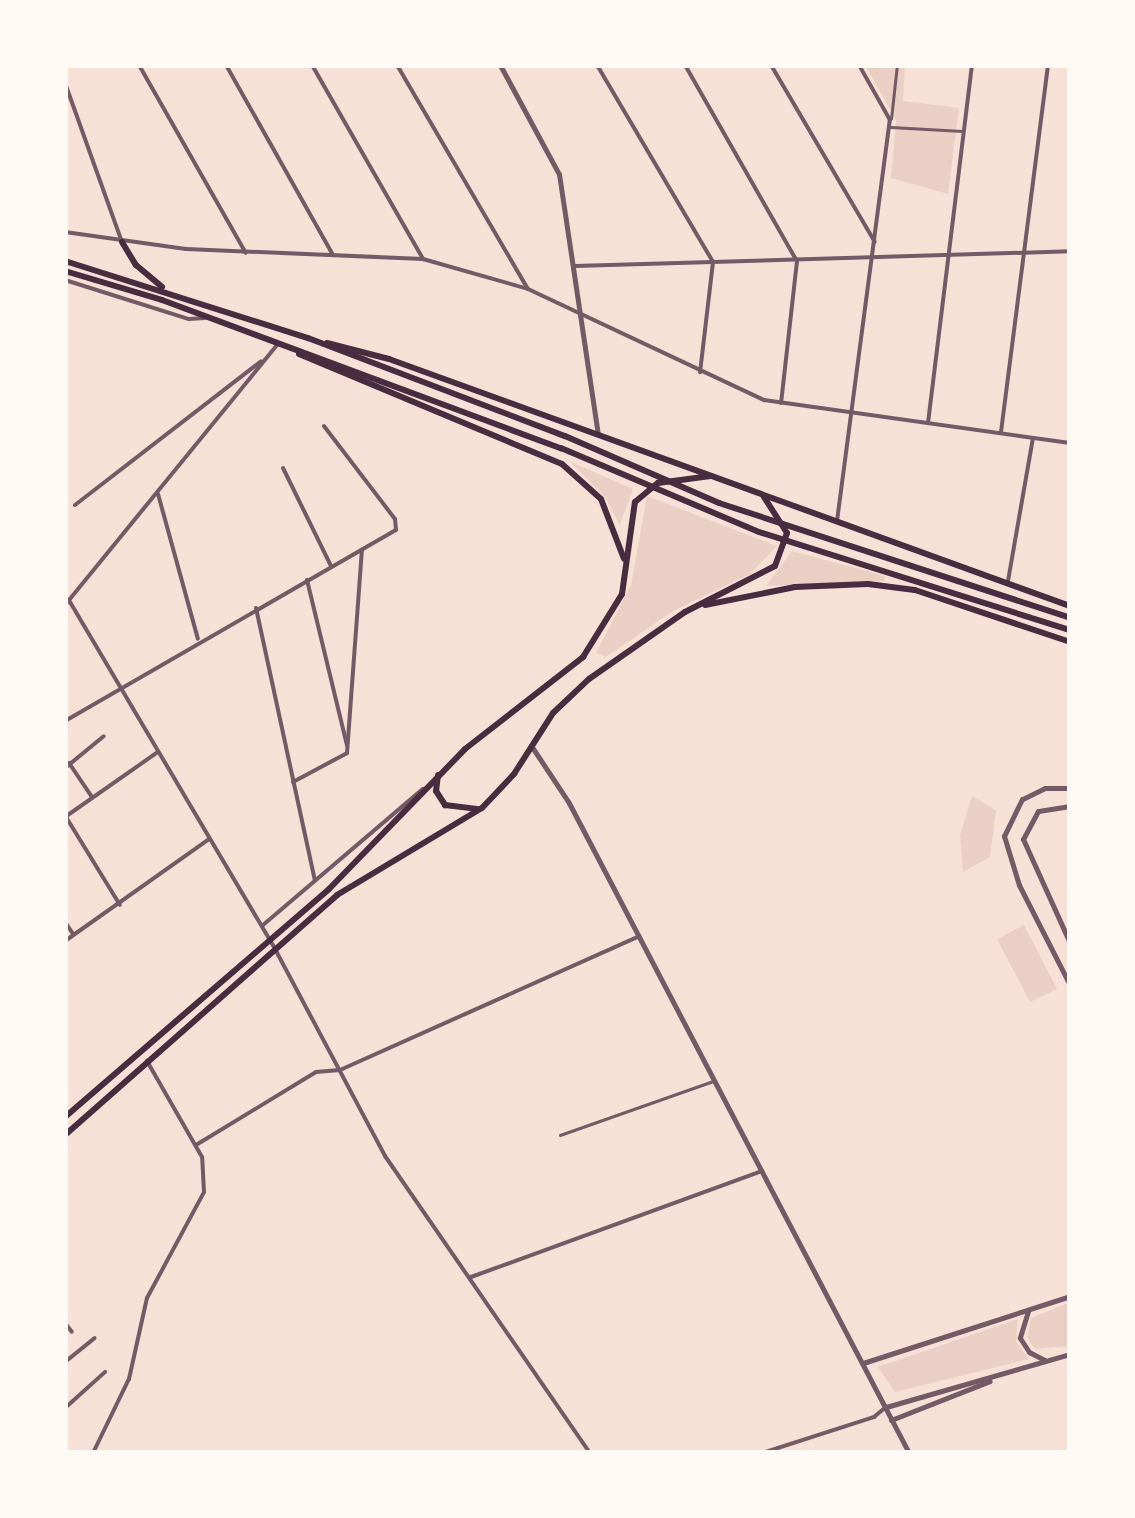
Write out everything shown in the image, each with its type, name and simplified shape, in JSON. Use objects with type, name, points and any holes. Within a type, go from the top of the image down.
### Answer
[{"type":"main road","points":[[122,242],[136,265],[167,290]]},
{"type":"main road","points":[[65,260],[308,338],[565,436],[718,503],[1070,618]]},
{"type":"main road","points":[[65,271],[288,346],[560,448],[759,532],[1070,630]]},
{"type":"main road","points":[[308,338],[389,359],[1070,606]]},
{"type":"main road","points":[[288,346],[562,464],[601,499],[626,570]]},
{"type":"main road","points":[[65,1116],[270,940],[438,774],[583,657],[612,619],[626,570],[635,502],[658,482],[711,476]]},
{"type":"main road","points":[[65,1135],[350,886],[482,808],[532,747],[553,713],[589,679],[705,605],[761,578],[782,557],[786,533],[764,497]]},
{"type":"main road","points":[[705,605],[795,587],[868,584],[953,601],[1070,642]]},
{"type":"main road","points":[[438,774],[436,791],[446,804],[482,808]]},
{"type":"street","points":[[139,65],[246,253]]},
{"type":"street","points":[[226,65],[332,253]]},
{"type":"street","points":[[312,65],[423,259]]},
{"type":"street","points":[[397,65],[528,289]]},
{"type":"street","points":[[500,65],[558,174],[598,434]]},
{"type":"street","points":[[597,65],[713,262],[700,372]]},
{"type":"street","points":[[685,65],[797,261],[781,403]]},
{"type":"street","points":[[771,65],[874,242]]},
{"type":"street","points":[[859,65],[890,124]]},
{"type":"street","points":[[837,522],[855,411],[896,65]]},
{"type":"street","points":[[928,423],[972,65]]},
{"type":"street","points":[[1001,434],[1048,65]]},
{"type":"street","points":[[65,83],[122,242]]},
{"type":"street","points":[[890,124],[964,131]]},
{"type":"street","points":[[65,232],[122,242],[246,253],[423,259],[528,289],[700,372],[781,403],[1070,443]]},
{"type":"street","points":[[573,266],[1070,252]]},
{"type":"street","points":[[65,280],[189,319],[205,318]]},
{"type":"street","points":[[278,343],[67,604],[119,684],[262,926],[385,1156],[590,1453]]},
{"type":"street","points":[[75,505],[268,356]]},
{"type":"street","points":[[65,720],[119,684],[398,526],[324,426]]},
{"type":"street","points":[[1008,584],[1032,438]]},
{"type":"street","points":[[283,468],[331,566]]},
{"type":"street","points":[[158,494],[198,639]]},
{"type":"street","points":[[293,782],[341,760],[348,750],[362,548]]},
{"type":"street","points":[[306,580],[348,750]]},
{"type":"street","points":[[256,608],[315,880]]},
{"type":"street","points":[[92,798],[67,765],[104,736]]},
{"type":"street","points":[[532,747],[569,802],[909,1453]]},
{"type":"street","points":[[120,905],[65,817],[158,752]]},
{"type":"street","points":[[262,926],[430,783]]},
{"type":"street","points":[[1070,788],[1045,788],[1022,799],[1004,836],[1008,861],[1070,985]]},
{"type":"street","points":[[1070,806],[1038,811],[1023,839],[1070,942]]},
{"type":"street","points":[[65,941],[209,839]]},
{"type":"street","points":[[65,922],[74,936]]},
{"type":"street","points":[[196,1145],[316,1072],[340,1070],[639,936]]},
{"type":"street","points":[[93,1453],[129,1379],[147,1298],[204,1192],[196,1145],[147,1061]]},
{"type":"street","points":[[560,1135],[714,1081]]},
{"type":"street","points":[[470,1277],[762,1171]]},
{"type":"street","points":[[862,1363],[1070,1296]]},
{"type":"street","points":[[1035,1307],[1023,1317],[1020,1338],[1033,1356],[1052,1359]]},
{"type":"street","points":[[65,1323],[72,1332]]},
{"type":"street","points":[[65,1362],[94,1338]]},
{"type":"street","points":[[762,1453],[874,1417],[886,1407],[1070,1354]]},
{"type":"street","points":[[65,1408],[105,1372]]},
{"type":"street","points":[[874,1417],[891,1420],[999,1376]]},
{"type":"shaded area","points":[[865,65],[905,65],[903,101],[959,108],[948,194],[891,178],[896,120]]},
{"type":"shaded area","points":[[569,461],[633,489],[620,525],[605,497]]},
{"type":"shaded area","points":[[647,496],[777,546],[750,574],[673,611],[606,657],[596,653],[631,585]]},
{"type":"shaded area","points":[[792,551],[885,576],[884,581],[766,586]]},
{"type":"shaded area","points":[[972,796],[996,810],[990,857],[963,872],[960,835]]},
{"type":"shaded area","points":[[1024,925],[1057,989],[1030,1002],[997,939]]},
{"type":"shaded area","points":[[1070,1302],[1070,1346],[1035,1349],[1027,1337],[1031,1318]]},
{"type":"shaded area","points":[[1018,1319],[1016,1342],[1029,1359],[895,1392],[878,1367]]}]
